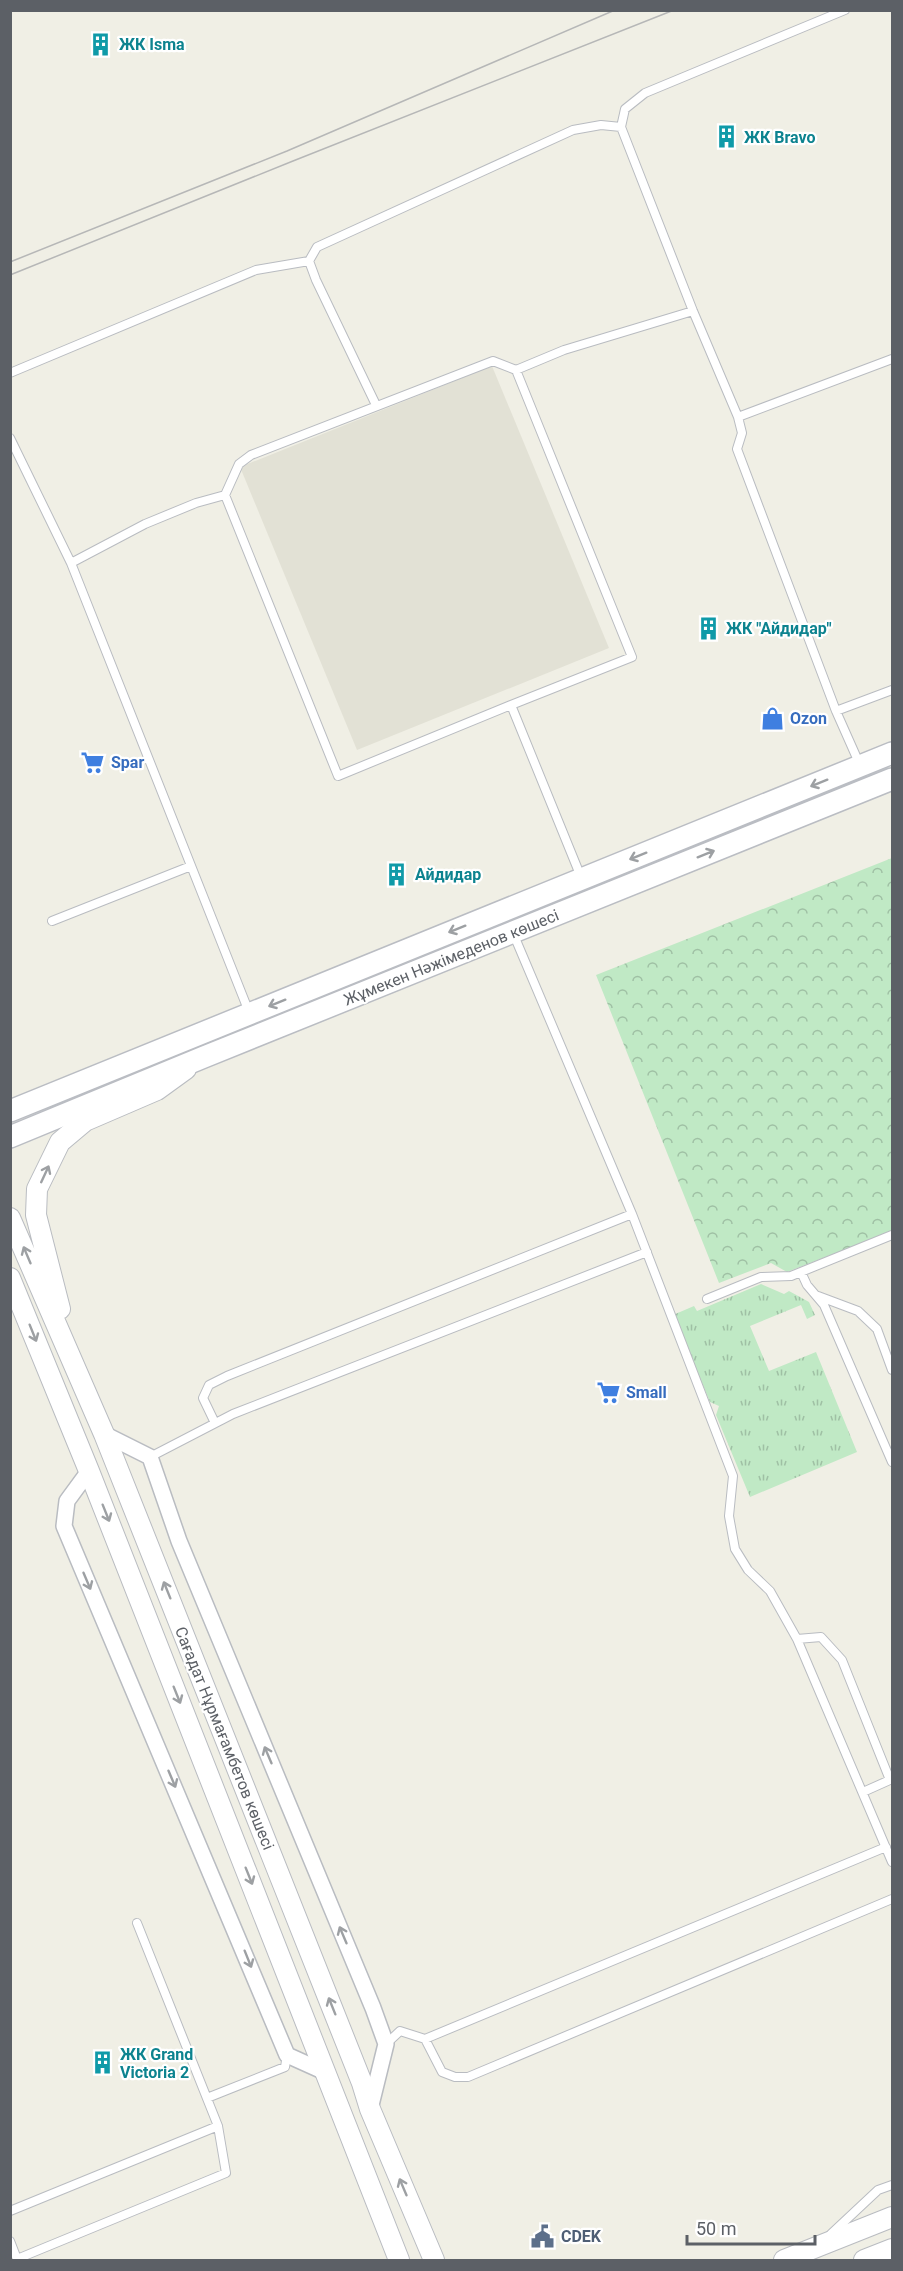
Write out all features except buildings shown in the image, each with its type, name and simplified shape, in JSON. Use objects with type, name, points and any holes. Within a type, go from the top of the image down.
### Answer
[{"type":"main road","name":"Жұмекен Нәжімеденов көшесі","points":[[10,1111],[892,753]]},
{"type":"main road","name":"Жұмекен Нәжімеденов көшесі","points":[[10,1137],[892,779]]},
{"type":"street","points":[[85,1392],[62,1318],[36,1215],[38,1189],[60,1142],[85,1121],[157,1090],[204,1057]]},
{"type":"street","name":"Сағадат Нұрмағамбетов көшесі","points":[[10,1218],[104,1434],[362,2083],[370,2109],[434,2260]]},
{"type":"street","name":"Сағадат Нұрмағамбетов көшесі","points":[[10,1278],[89,1471],[399,2260]]},
{"type":"street","points":[[104,1434],[150,1456],[179,1541],[386,2043],[370,2109]]},
{"type":"street","points":[[89,1471],[67,1501],[64,1526],[287,2055],[327,2073]]},
{"type":"street","points":[[371,2191],[375,2232],[386,2260]]},
{"type":"street","points":[[784,2260],[892,2217]]},
{"type":"street","points":[[418,2224],[441,2260]]},
{"type":"street","points":[[864,2260],[892,2249]]},
{"type":"lane","points":[[845,10],[645,93],[625,109],[621,127],[693,311],[738,417],[742,433],[737,449],[836,711],[860,766]]},
{"type":"lane","points":[[376,405],[316,280],[309,261],[317,247],[573,130],[601,125],[621,127]]},
{"type":"lane","points":[[10,373],[256,270],[309,261]]},
{"type":"lane","points":[[516,370],[632,657],[338,776],[225,495],[239,464],[251,455],[493,361],[516,370],[564,350],[693,311]]},
{"type":"lane","points":[[738,417],[892,359]]},
{"type":"lane","points":[[10,438],[71,562],[250,1014]]},
{"type":"lane","points":[[71,562],[145,524],[196,503],[225,495]]},
{"type":"lane","points":[[836,711],[892,690]]},
{"type":"lane","points":[[511,705],[582,879]]},
{"type":"lane","points":[[52,921],[191,866]]},
{"type":"lane","points":[[513,933],[632,1214],[733,1476],[729,1516],[735,1549],[748,1570],[770,1591],[797,1639],[892,1862]]},
{"type":"lane","points":[[215,1423],[203,1398],[209,1386],[227,1376],[632,1214]]},
{"type":"lane","points":[[707,1299],[761,1277],[791,1276],[892,1235]]},
{"type":"lane","points":[[150,1456],[233,1414],[647,1252]]},
{"type":"lane","points":[[801,1272],[807,1285],[824,1305],[892,1462]]},
{"type":"lane","points":[[817,1295],[858,1311],[871,1323],[877,1329],[892,1370]]},
{"type":"lane","points":[[797,1639],[821,1637],[842,1660],[891,1779],[863,1792]]},
{"type":"lane","points":[[386,2043],[400,2031],[425,2039],[886,1847]]},
{"type":"lane","points":[[425,2039],[442,2072],[455,2077],[468,2077],[892,1899]]},
{"type":"lane","points":[[10,2241],[17,2259],[226,2173],[218,2126],[137,1923]]},
{"type":"lane","points":[[207,2098],[285,2067],[287,2055]]},
{"type":"lane","points":[[10,2211],[218,2126]]},
{"type":"lane","points":[[815,2248],[879,2190],[892,2185]]},
{"type":"shaded area","points":[[492,366],[609,648],[357,750],[240,467]]},
{"type":"green space","points":[[892,858],[892,1231],[787,1272],[771,1263],[719,1283],[596,975]]},
{"type":"green space","points":[[761,1284],[784,1294],[789,1291],[809,1302],[815,1315],[807,1319],[801,1305],[750,1326],[769,1371],[816,1352],[857,1452],[750,1497],[716,1415],[719,1406],[710,1402],[673,1315],[694,1306],[697,1311]]},
{"type":"tram line","points":[[10,262],[287,151],[615,10]]},
{"type":"tram line","points":[[10,275],[674,10]]},
{"type":"place","name":"ЖК Isma","points":[[101,44]]},
{"type":"place","name":"ЖК Bravo","points":[[726,137]]},
{"type":"place","name":"ЖК \"Айдидар\"","points":[[708,628]]},
{"type":"place","name":"Ozon","points":[[772,718]]},
{"type":"place","name":"Spar","points":[[93,762]]},
{"type":"place","name":"Айдидар","points":[[397,874]]},
{"type":"place","name":"Small","points":[[608,1392]]},
{"type":"place","name":"ЖК Grand Victoria 2","points":[[102,2063]]},
{"type":"place","name":"CDEK","points":[[543,2236]]}]
